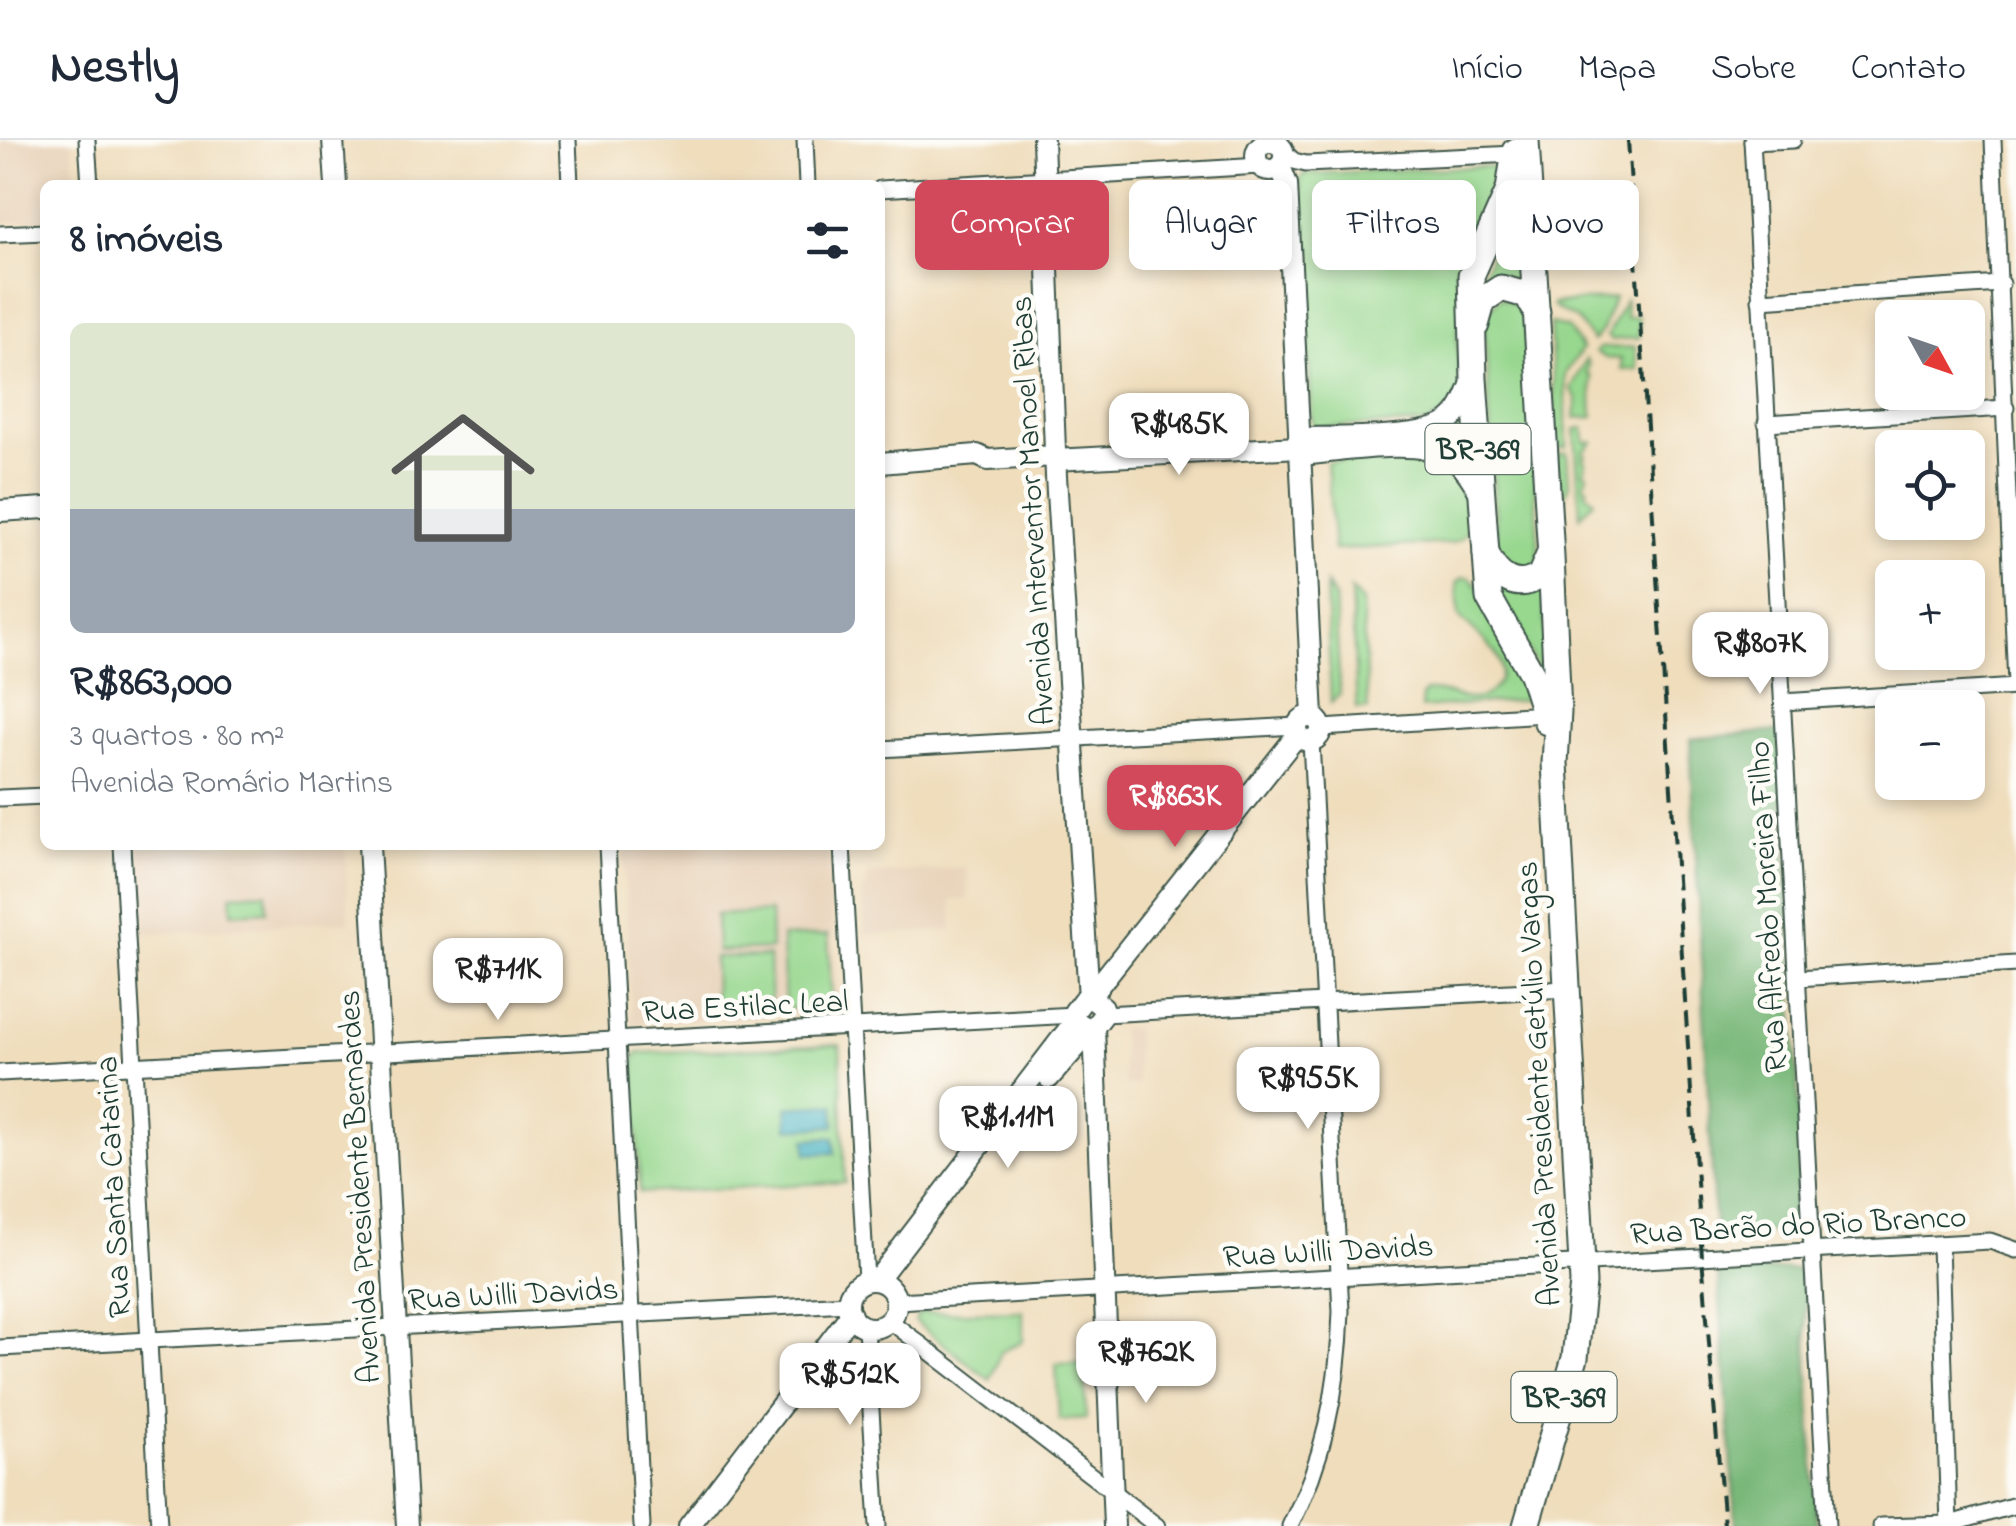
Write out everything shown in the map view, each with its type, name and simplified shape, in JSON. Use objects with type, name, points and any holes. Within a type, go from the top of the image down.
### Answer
[{"type":"main road","name":"Avenida Presidente Getúlio Vargas","points":[[1519,145],[1537,312],[1551,549],[1558,712],[1555,751],[1582,1265],[1581,1322],[1575,1358],[1526,1526]]},
{"type":"main road","name":"Avenida Presidente Getúlio Vargas","points":[[1519,145],[1509,190],[1472,276],[1484,549],[1489,598],[1532,674],[1555,751]]},
{"type":"main road","points":[[1474,366],[1478,309],[1488,294],[1501,288],[1520,291],[1537,312]]},
{"type":"main road","points":[[1484,549],[1498,574],[1521,583],[1540,576],[1551,549]]},
{"type":"street","points":[[87,140],[90,180]]},
{"type":"street","points":[[322,140],[325,180]]},
{"type":"street","points":[[333,140],[336,180]]},
{"type":"street","points":[[568,140],[570,180]]},
{"type":"street","points":[[805,140],[808,180]]},
{"type":"street","name":"Avenida Interventor Manoel Ribas","points":[[1043,140],[1045,180]]},
{"type":"street","points":[[1752,141],[1793,140]]},
{"type":"street","points":[[1782,702],[2016,686],[1992,140]]},
{"type":"street","name":"Rua Alfredo Moreira Filho","points":[[1752,141],[1826,1526]]},
{"type":"street","points":[[1052,180],[1265,150],[1306,164],[1519,145]]},
{"type":"street","points":[[1265,150],[1287,184],[1308,731],[1340,1276],[1340,1342],[1332,1400],[1314,1467],[1290,1526]]},
{"type":"street","points":[[885,188],[915,187]]},
{"type":"street","points":[[0,234],[40,232]]},
{"type":"street","name":"Avenida Interventor Manoel Ribas","points":[[1048,270],[1055,458],[1107,1283],[1118,1497],[1114,1526]]},
{"type":"street","points":[[1760,300],[2000,284]]},
{"type":"street","points":[[885,462],[978,455],[988,460],[1299,446],[1426,432],[1448,423],[1464,404],[1474,366]]},
{"type":"street","points":[[1766,423],[2006,408]]},
{"type":"street","points":[[1299,446],[1433,448],[1454,458],[1481,494]]},
{"type":"street","points":[[0,511],[40,508]]},
{"type":"street","points":[[0,520],[40,518]]},
{"type":"street","points":[[885,750],[1074,738],[1308,731],[1545,714]]},
{"type":"street","points":[[884,1294],[993,1141],[1060,1063],[1090,1014],[1308,731]]},
{"type":"street","points":[[0,798],[40,796]]},
{"type":"street","name":"Rua Santa Catarina","points":[[122,850],[159,1526]]},
{"type":"street","name":"Avenida Presidente Bernardes","points":[[360,850],[370,940]]},
{"type":"street","name":"Avenida Presidente Bernardes","points":[[370,850],[370,940],[396,1526]]},
{"type":"street","points":[[606,850],[642,1526]]},
{"type":"street","points":[[842,850],[852,1027],[884,1294],[879,1327],[856,1317]]},
{"type":"street","points":[[1798,978],[2016,964]]},
{"type":"street","name":"Rua Estilac Leal","points":[[0,1073],[1566,989]]},
{"type":"street","name":"Rua Barão do Rio Branco","points":[[1582,1265],[1990,1241],[2016,1250]]},
{"type":"street","points":[[1940,1244],[1950,1525]]},
{"type":"street","name":"Rua Willi Davids","points":[[884,1294],[1582,1265]]},
{"type":"street","points":[[878,1526],[854,1289],[884,1294],[1118,1497],[1157,1526]]},
{"type":"street","name":"Rua Willi Davids","points":[[0,1348],[630,1315],[856,1317]]},
{"type":"street","points":[[688,1526],[856,1317]]},
{"type":"street","points":[[703,1526],[856,1317]]},
{"type":"street","name":"Avenida Presidente Bernardes","points":[[390,1327],[407,1526]]},
{"type":"street","name":"Avenida Interventor Manoel Ribas","points":[[1118,1497],[1126,1526]]},
{"type":"street","points":[[1881,1526],[1950,1525],[2016,1505]]},
{"type":"shaded area","points":[[0,140],[72,140],[75,180],[40,180],[40,220],[0,222]]},
{"type":"shaded area","points":[[140,850],[345,850],[349,921],[143,934]]},
{"type":"shaded area","points":[[623,850],[828,850],[838,1008],[833,1014],[632,1024]]},
{"type":"shaded area","points":[[967,868],[968,899],[952,900],[953,930],[865,935],[862,889],[867,889],[867,874]]},
{"type":"shaded area","points":[[1135,1028],[1137,1085],[1124,1086],[1121,1029]]},
{"type":"green space","points":[[1503,167],[1500,180],[1496,180],[1496,194],[1464,316],[1457,330],[1460,389],[1450,411],[1426,424],[1315,427],[1300,178],[1304,174]]},
{"type":"green space","points":[[1496,244],[1496,270],[1527,270],[1528,285],[1478,284]]},
{"type":"green space","points":[[1500,298],[1524,306],[1539,562],[1524,574],[1498,562],[1484,317]]},
{"type":"green space","points":[[1614,298],[1602,330],[1593,341],[1576,319],[1553,307],[1553,304]]},
{"type":"green space","points":[[1625,301],[1626,318],[1638,316],[1639,338],[1611,340],[1607,336]]},
{"type":"green space","points":[[1550,324],[1568,328],[1582,349],[1565,374],[1567,447],[1557,448]]},
{"type":"green space","points":[[1635,347],[1637,369],[1622,370],[1621,359],[1606,358],[1596,352],[1599,348]]},
{"type":"green space","points":[[1586,359],[1593,417],[1575,418],[1577,399],[1571,389]]},
{"type":"green space","points":[[1466,419],[1468,457],[1437,440],[1457,430]]},
{"type":"green space","points":[[1584,428],[1585,442],[1593,442],[1583,452],[1587,475],[1584,485],[1588,488],[1585,492],[1594,500],[1580,516],[1575,429]]},
{"type":"green space","points":[[1567,453],[1569,485],[1561,505],[1557,454]]},
{"type":"green space","points":[[1426,455],[1449,462],[1466,486],[1471,514],[1463,536],[1449,543],[1334,550],[1327,462]]},
{"type":"green space","points":[[1469,577],[1476,583],[1530,693],[1528,700],[1421,708],[1426,691],[1480,698],[1492,690],[1500,677],[1501,667],[1492,648],[1459,616],[1457,583]]},
{"type":"green space","points":[[1543,583],[1547,685],[1494,589]]},
{"type":"green space","points":[[1326,584],[1335,598],[1340,694],[1331,703]]},
{"type":"green space","points":[[1351,590],[1362,602],[1368,709],[1357,709]]},
{"type":"green space","points":[[1779,731],[1802,1165],[1791,1221],[1783,1231],[1715,1233],[1690,739]]},
{"type":"green space","points":[[266,892],[267,911],[232,913],[231,894]]},
{"type":"green space","points":[[770,912],[771,949],[717,951],[716,915]]},
{"type":"green space","points":[[828,935],[832,1007],[785,1009],[782,937]]},
{"type":"green space","points":[[769,956],[771,1012],[715,1013],[714,957]]},
{"type":"green space","points":[[840,1045],[845,1182],[640,1193],[634,1058],[638,1053]]},
{"type":"green space","points":[[1796,1269],[1804,1281],[1817,1526],[1736,1526],[1718,1273]]},
{"type":"green space","points":[[1023,1311],[1023,1341],[1001,1352],[990,1380],[915,1322],[918,1313]]},
{"type":"green space","points":[[1084,1363],[1086,1418],[1059,1420],[1056,1364]]},
{"type":"water","points":[[834,1104],[835,1126],[788,1129],[787,1107]]},
{"type":"water","points":[[834,1137],[835,1153],[807,1154],[806,1139]]},
{"type":"railway","points":[[1628,140],[1702,1257],[1724,1526]]}]
